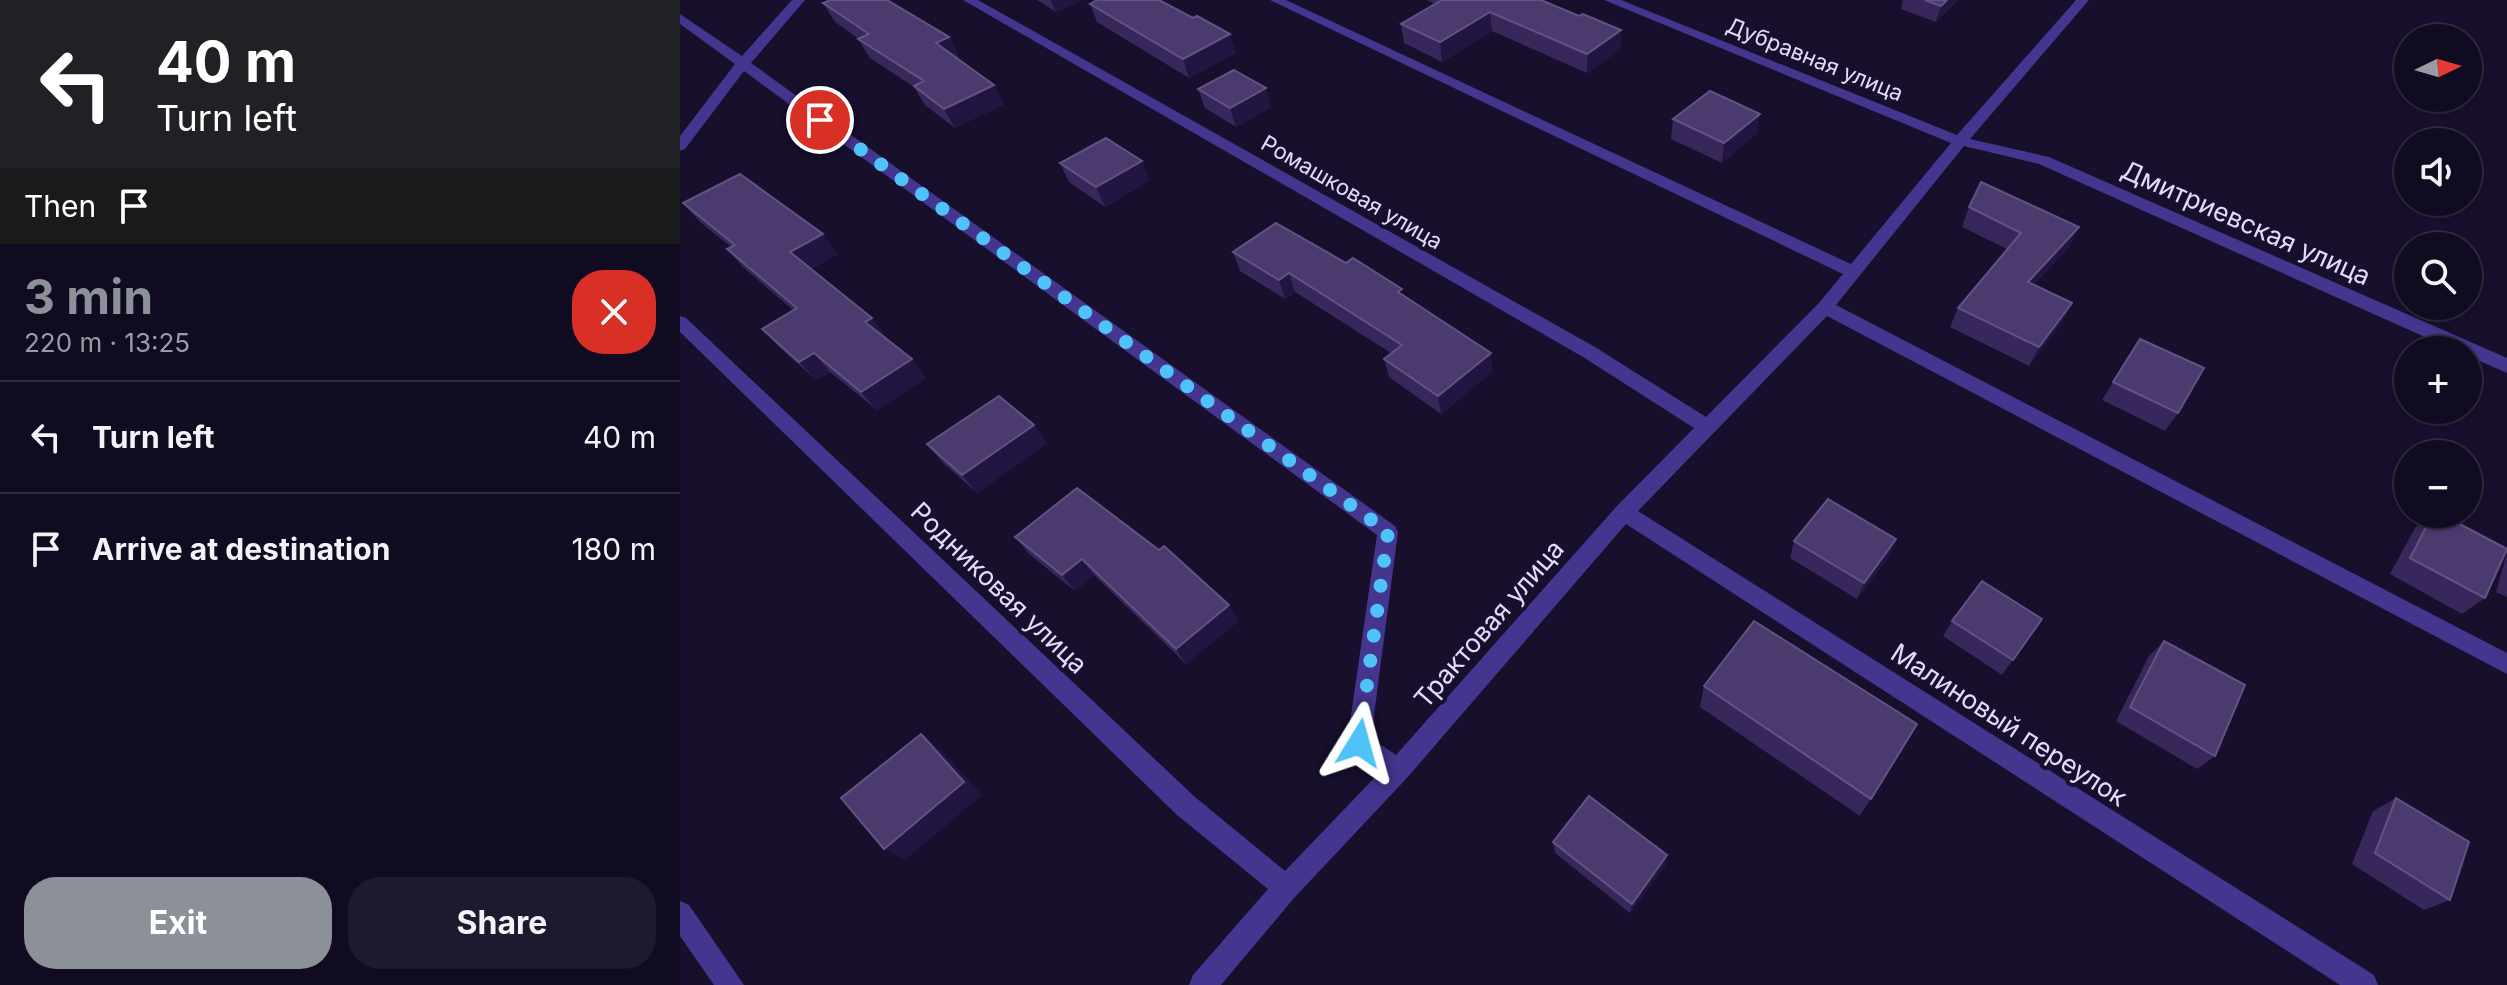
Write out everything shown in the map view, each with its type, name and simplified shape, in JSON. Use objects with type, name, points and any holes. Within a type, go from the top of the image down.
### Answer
[{"type":"street","points":[[680,146],[742,64],[799,0]]},
{"type":"street","name":"Ромашковая улица","points":[[969,0],[1589,352],[1709,428]]},
{"type":"street","points":[[1276,0],[1853,272]]},
{"type":"street","name":"Дубравная улица","points":[[1610,0],[1960,141]]},
{"type":"street","name":"Трактовая улица","points":[[1203,985],[1286,888],[1398,771],[1624,512],[1825,307],[1960,141],[2083,0]]},
{"type":"street","points":[[680,18],[1388,532],[1359,743],[1398,771]]},
{"type":"street","name":"Дмитриевская улица","points":[[1960,141],[2044,160],[2507,366]]},
{"type":"street","points":[[1825,307],[2507,664]]},
{"type":"street","name":"Родниковая улица","points":[[680,322],[1186,806],[1286,888]]},
{"type":"street","name":"Малиновый переулок","points":[[1624,512],[2364,985]]},
{"type":"street","points":[[680,914],[730,985]]},
{"type":"building","points":[[831,0],[887,0],[949,37],[936,43],[994,85],[944,109],[914,86],[924,81],[858,39],[869,34],[823,3]]},
{"type":"building","points":[[1097,0],[1159,0],[1230,34],[1183,59],[1090,4]]},
{"type":"building","points":[[1442,0],[1541,0],[1621,30],[1587,54],[1490,12],[1440,42],[1401,24]]},
{"type":"building","points":[[1925,0],[1947,0],[1941,6]]},
{"type":"building","points":[[1234,70],[1266,88],[1230,108],[1198,89]]},
{"type":"building","points":[[1710,91],[1760,114],[1724,143],[1673,119]]},
{"type":"building","points":[[1106,138],[1142,161],[1096,187],[1060,163]]},
{"type":"building","points":[[740,174],[823,234],[790,252],[872,318],[865,322],[912,359],[861,392],[814,353],[799,362],[762,329],[797,308],[727,249],[735,245],[683,203]]},
{"type":"building","points":[[1981,182],[2079,227],[2028,282],[2072,303],[2039,347],[1958,308],[2021,233],[1969,207]]},
{"type":"building","points":[[1276,223],[1346,263],[1353,258],[1402,289],[1398,292],[1491,353],[1438,396],[1384,359],[1402,345],[1289,273],[1279,280],[1233,252]]},
{"type":"building","points":[[2140,339],[2204,368],[2178,413],[2113,382]]},
{"type":"building","points":[[999,396],[1034,425],[962,475],[927,444]]},
{"type":"building","points":[[1077,488],[1159,550],[1164,546],[1229,605],[1176,649],[1082,559],[1062,575],[1015,537]]},
{"type":"building","points":[[1828,499],[1896,539],[1864,583],[1794,541]]},
{"type":"building","points":[[2426,528],[2467,528],[2507,549],[2485,598],[2410,558]]},
{"type":"building","points":[[1982,581],[2042,619],[2013,660],[1952,621]]},
{"type":"building","points":[[1754,621],[1917,724],[1871,799],[1704,686]]},
{"type":"building","points":[[2164,641],[2245,685],[2215,756],[2130,707]]},
{"type":"building","points":[[921,734],[964,782],[884,849],[841,798]]},
{"type":"building","points":[[1589,796],[1667,855],[1632,904],[1553,842]]},
{"type":"building","points":[[2396,798],[2469,842],[2450,900],[2375,853]]},
{"type":"route","points":[[820,120],[1388,532],[1359,743]]}]
